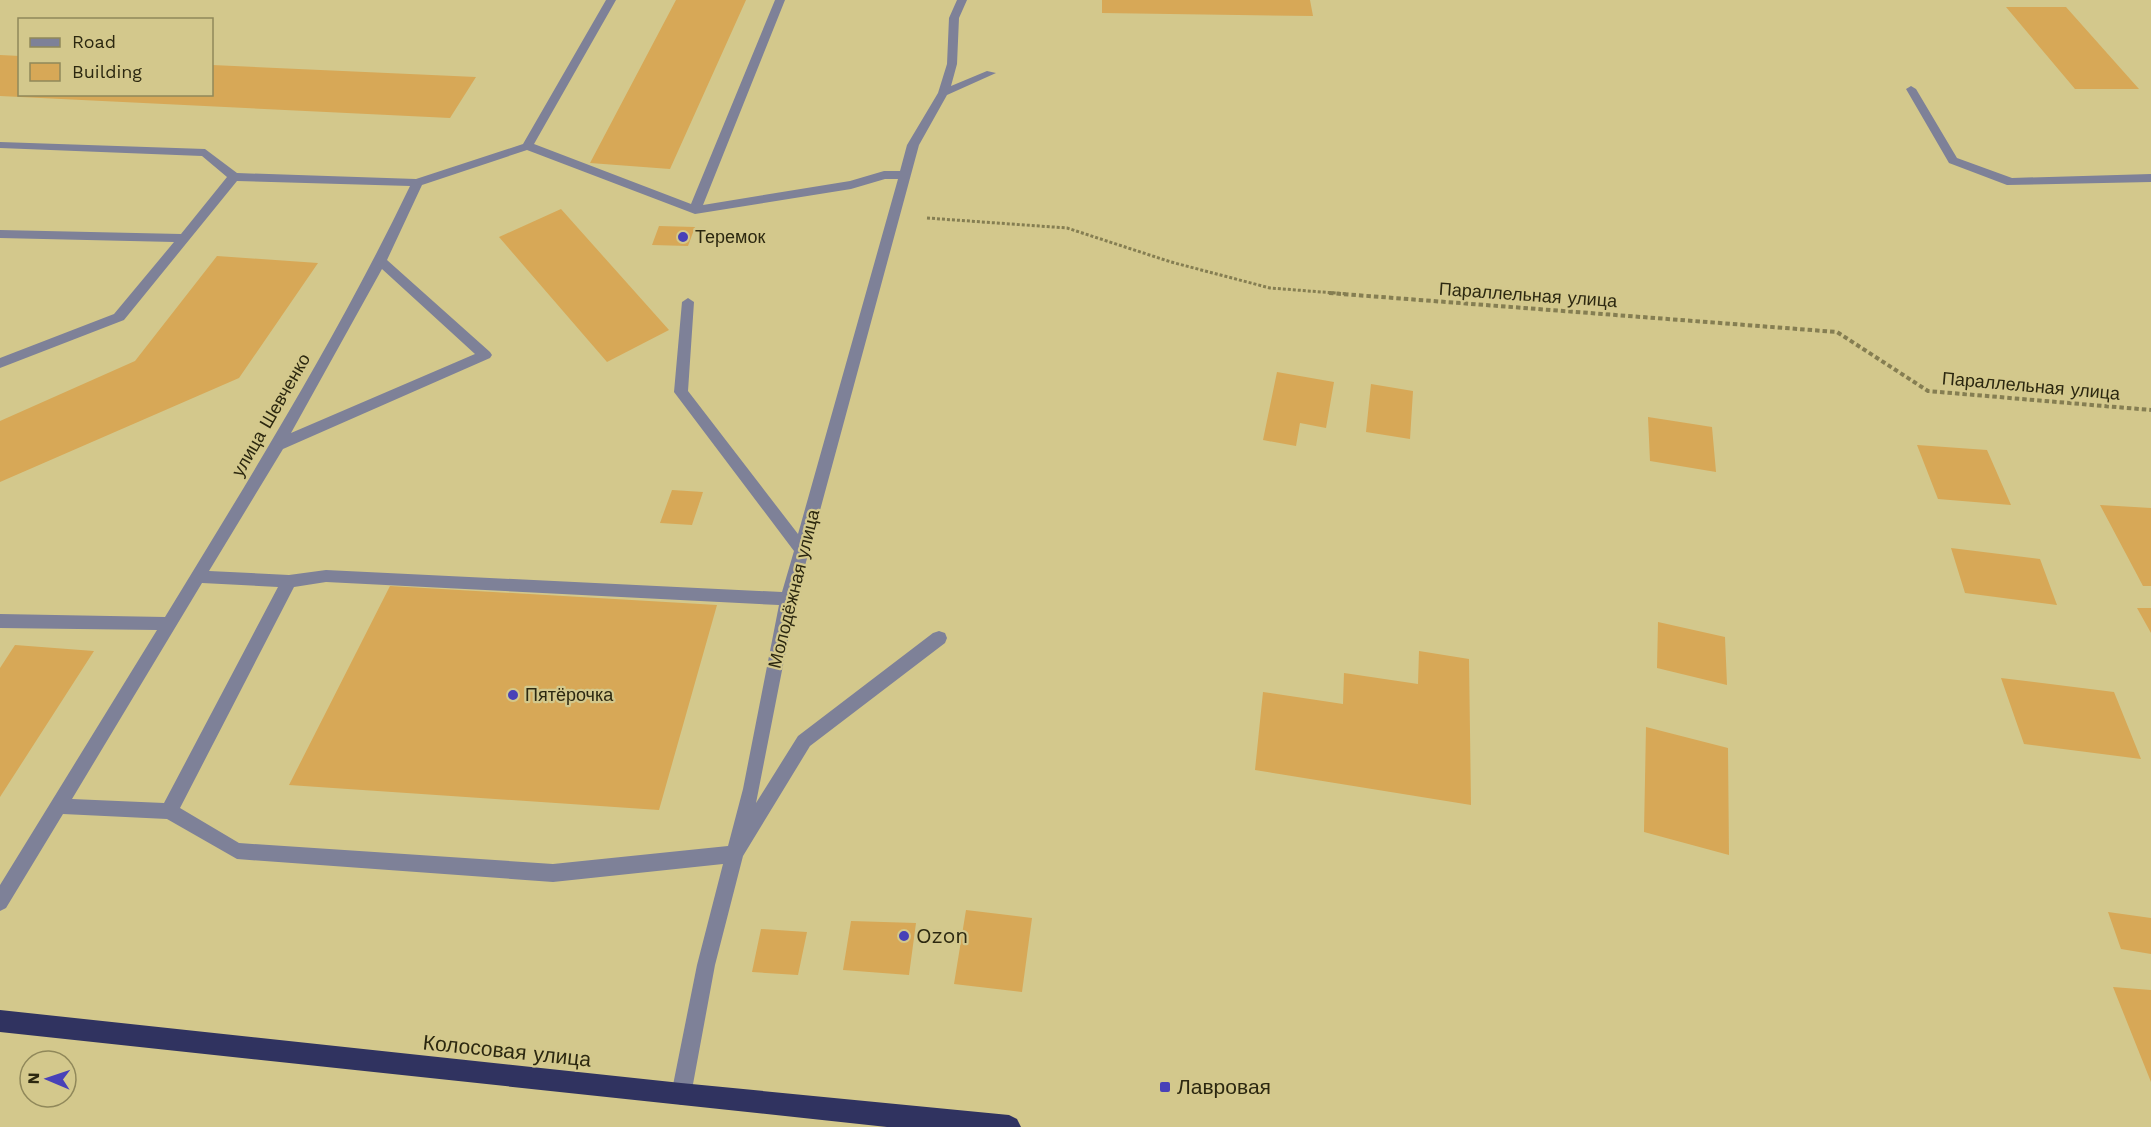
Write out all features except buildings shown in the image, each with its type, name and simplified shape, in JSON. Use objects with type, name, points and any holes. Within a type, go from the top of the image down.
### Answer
[{"type":"highway","name":"Колосовая улица","points":[[0,1021],[681,1095],[1009,1127]]},
{"type":"lane","points":[[527,146],[611,0]]},
{"type":"lane","points":[[695,210],[780,0]]},
{"type":"lane","name":"Молодёжная улица","points":[[681,1095],[706,965],[751,789],[788,599],[914,145],[943,93],[952,64],[954,18],[963,0]]},
{"type":"lane","points":[[943,93],[991,73]]},
{"type":"lane","points":[[1911,89],[1953,160],[2011,182],[2151,178]]},
{"type":"lane","points":[[0,145],[205,153],[234,177],[417,183],[527,146],[695,210],[784,194],[851,186],[884,175],[906,175]]},
{"type":"lane","points":[[0,363],[119,318],[234,177]]},
{"type":"lane","name":"улица Шевченко","points":[[0,902],[166,624],[200,577],[278,446],[380,261],[417,183]]},
{"type":"lane","points":[[0,234],[184,238]]},
{"type":"lane","points":[[278,446],[485,355],[380,261]]},
{"type":"lane","points":[[688,302],[681,392],[802,550]]},
{"type":"lane","points":[[200,577],[289,581],[326,576],[788,599]]},
{"type":"lane","points":[[169,811],[289,581]]},
{"type":"lane","points":[[0,621],[166,624]]},
{"type":"lane","points":[[58,806],[169,811],[237,851],[248,852],[553,873],[734,854],[804,741],[939,638]]},
{"type":"path","name":"Параллельная улица","points":[[893,217],[1067,228],[1171,262],[1270,288],[1837,333],[1928,391],[2151,410]]},
{"type":"place","name":"Теремок","points":[[683,237]]},
{"type":"place","name":"Пятёрочка","points":[[513,695]]},
{"type":"place","name":"Ozon","points":[[904,936]]},
{"type":"place","name":"Лавровая","points":[[1165,1087]]}]
